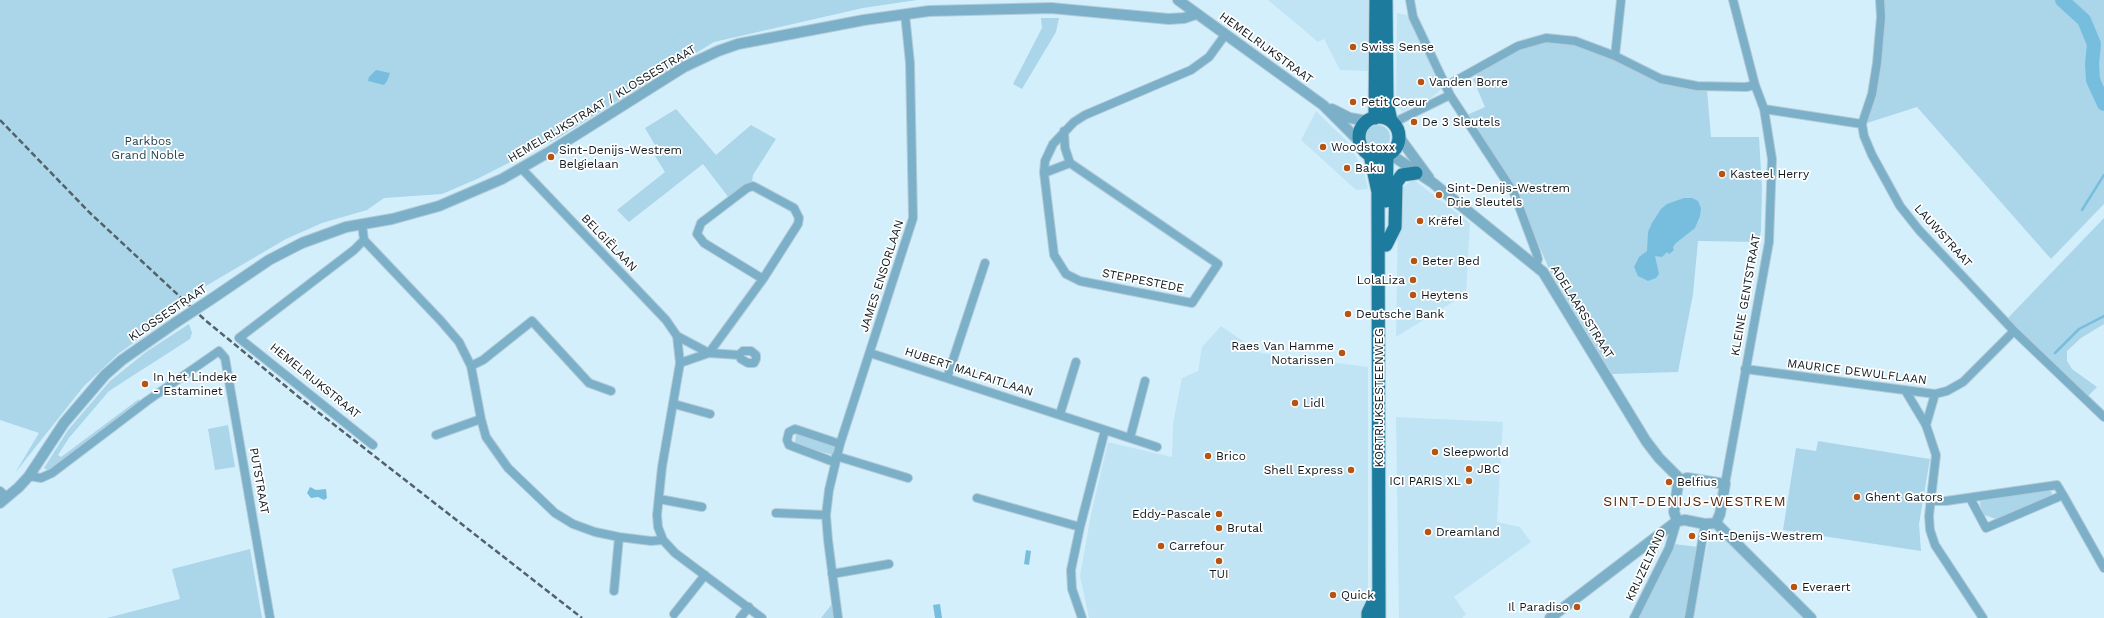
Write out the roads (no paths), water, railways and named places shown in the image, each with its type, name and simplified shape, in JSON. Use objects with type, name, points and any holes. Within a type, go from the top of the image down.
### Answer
[{"type":"main road","points":[[1371,119],[1376,0]]},
{"type":"main road","points":[[1386,0],[1387,103],[1392,122],[1399,138],[1396,146],[1389,154],[1382,157],[1370,155],[1363,149],[1359,141],[1362,127],[1371,119],[1383,117],[1392,122]]},
{"type":"main road","name":"KORTRIJKSESTEENWEG","points":[[1386,618],[1386,245],[1389,154]]},
{"type":"main road","name":"KORTRIJKSESTEENWEG","points":[[1370,155],[1378,192],[1379,618]]},
{"type":"main road","points":[[1386,245],[1395,227],[1396,183],[1402,176],[1416,173]]},
{"type":"main road","points":[[1368,618],[1368,613],[1379,589]]},
{"type":"street","name":"HEMELRIJKSTRAAT","points":[[1178,0],[1323,105],[1359,141]]},
{"type":"street","points":[[1410,0],[1413,17],[1450,95],[1514,193],[1536,252],[1538,259],[1536,265]]},
{"type":"street","points":[[1615,56],[1621,0]]},
{"type":"street","name":"KLEINE GENTSTRAAT","points":[[1725,484],[1769,242],[1772,159],[1764,109],[1755,85],[1733,0]]},
{"type":"street","points":[[1764,109],[1862,124],[1872,94],[1877,63],[1881,17],[1880,0]]},
{"type":"street","points":[[1052,4],[1169,19],[1184,18],[1196,14]]},
{"type":"street","name":"HEMELRIJKSTRAAT / KLOSSESTRAAT","points":[[362,224],[392,219],[439,206],[502,179],[522,169],[684,67],[718,51],[758,40],[905,14],[1052,4]]},
{"type":"street","name":"JAMES ENSORLAAN","points":[[838,618],[826,515],[835,459],[914,218],[910,63],[905,14]]},
{"type":"street","name":"STEPPESTEDE","points":[[1070,163],[1218,264],[1192,302],[1080,281],[1066,274],[1054,255],[1044,173],[1045,161],[1053,144],[1064,131],[1085,115],[1191,70],[1208,57],[1225,35]]},
{"type":"street","points":[[1446,86],[1518,46],[1546,38],[1575,41],[1615,56],[1661,79],[1697,86],[1746,87],[1755,85]]},
{"type":"street","points":[[1392,122],[1450,95]]},
{"type":"street","name":"HEMELRIJKSTRAAT","points":[[1323,105],[1350,118],[1371,119]]},
{"type":"street","name":"LAUWSTRAAT","points":[[1862,124],[1864,136],[1872,155],[1911,221],[2014,331],[2104,417]]},
{"type":"street","points":[[1044,173],[1070,163],[1064,148],[1064,131]]},
{"type":"street","name":"ADELAARSSTRAAT","points":[[1399,138],[1433,183]]},
{"type":"street","name":"ADELAARSSTRAAT","points":[[1389,154],[1433,183],[1543,272],[1646,441],[1659,458],[1681,480]]},
{"type":"street","name":"BELGIËLAAN","points":[[522,169],[666,320],[676,336],[680,363],[662,466],[658,527],[662,540]]},
{"type":"street","points":[[680,363],[710,353],[763,279],[798,225],[799,218],[794,208],[753,186],[748,188],[701,223],[697,234],[704,243],[763,279]]},
{"type":"street","points":[[362,224],[364,240],[459,342],[471,366],[486,437],[508,468],[556,513],[584,528],[619,537],[651,541],[662,540],[762,618]]},
{"type":"street","name":"KLOSSESTRAAT","points":[[29,476],[64,423],[89,391],[122,360],[175,323],[284,252],[318,236],[362,224]]},
{"type":"street","name":"HEMELRIJKSTRAAT","points":[[364,240],[239,338],[374,445]]},
{"type":"street","points":[[947,378],[985,263]]},
{"type":"street","points":[[471,366],[483,360],[532,321],[590,383],[611,391]]},
{"type":"street","name":"MAURICE DEWULFLAAN","points":[[1745,369],[1935,394],[1947,391],[1963,382],[2014,331]]},
{"type":"street","points":[[676,336],[710,353],[739,356]]},
{"type":"street","name":"PUTSTRAAT","points":[[29,476],[41,478],[52,472],[147,401],[219,352],[225,358],[270,618]]},
{"type":"street","name":"HUBERT MALFAITLAAN","points":[[870,353],[1157,447]]},
{"type":"street","points":[[1060,414],[1076,362]]},
{"type":"street","points":[[1130,438],[1146,381]]},
{"type":"street","points":[[1905,390],[1926,425],[1936,455],[1931,501],[1930,530],[1935,545],[1983,618]]},
{"type":"street","points":[[1926,425],[1935,394]]},
{"type":"street","points":[[674,404],[710,414]]},
{"type":"street","points":[[436,435],[481,419]]},
{"type":"street","points":[[840,444],[795,429],[789,432],[787,440],[789,445],[908,478]]},
{"type":"street","points":[[1082,618],[1072,588],[1071,574],[1080,527],[1105,430]]},
{"type":"street","points":[[2,497],[29,476]]},
{"type":"street","points":[[1677,521],[1674,512],[1678,484],[1681,480],[1687,478],[1725,484],[1720,514],[1716,523]]},
{"type":"street","points":[[1931,501],[1970,498],[2057,485],[2104,568]]},
{"type":"street","points":[[1970,498],[1986,528],[2063,494]]},
{"type":"street","points":[[977,498],[1080,527]]},
{"type":"street","points":[[659,499],[702,507]]},
{"type":"street","points":[[776,513],[826,515]]},
{"type":"street","points":[[1550,618],[1677,521],[1686,520],[1705,524],[1716,523]]},
{"type":"street","name":"KRIJZELTAND","points":[[1634,618],[1669,548],[1677,521]]},
{"type":"street","points":[[1716,523],[1811,618]]},
{"type":"street","points":[[1689,618],[1705,524]]},
{"type":"street","points":[[614,591],[619,537]]},
{"type":"street","points":[[832,574],[889,564]]},
{"type":"street","points":[[674,614],[705,575]]},
{"type":"street","points":[[740,618],[749,608]]},
{"type":"waterway","points":[[2062,0],[2084,20],[2094,44],[2092,64],[2093,80],[2104,104]]},
{"type":"waterway","points":[[2082,210],[2104,175]]},
{"type":"waterway","points":[[2055,353],[2079,329],[2104,316]]},
{"type":"railway","points":[[0,120],[90,213],[205,320],[300,398],[582,618]]},
{"type":"place","name":"Swiss Sense","points":[[1353,47]]},
{"type":"place","name":"Vanden Borre","points":[[1421,82]]},
{"type":"place","name":"Petit Coeur","points":[[1353,102]]},
{"type":"place","name":"De 3 Sleutels","points":[[1414,122]]},
{"type":"place","name":"Woodstoxx","points":[[1323,147]]},
{"type":"place","name":"Sint-Denijs-Westrem Belgielaan","points":[[551,157]]},
{"type":"place","name":"Baku","points":[[1347,168]]},
{"type":"place","name":"Kasteel Herry","points":[[1722,174]]},
{"type":"place","name":"Sint-Denijs-Westrem Drie Sleutels","points":[[1439,195]]},
{"type":"place","name":"Krëfel","points":[[1420,221]]},
{"type":"place","name":"Beter Bed","points":[[1414,261]]},
{"type":"place","name":"LolaLiza","points":[[1413,280]]},
{"type":"place","name":"Heytens","points":[[1413,295]]},
{"type":"place","name":"Deutsche Bank","points":[[1348,314]]},
{"type":"place","name":"Raes Van Hamme Notarissen","points":[[1342,353]]},
{"type":"place","name":"In het Lindeke - Estaminet","points":[[145,384]]},
{"type":"place","name":"Lidl","points":[[1295,403]]},
{"type":"place","name":"Sleepworld","points":[[1435,452]]},
{"type":"place","name":"Brico","points":[[1208,456]]},
{"type":"place","name":"JBC","points":[[1469,469]]},
{"type":"place","name":"Shell Express","points":[[1351,470]]},
{"type":"place","name":"ICI PARIS XL","points":[[1469,481]]},
{"type":"place","name":"Belfius","points":[[1669,482]]},
{"type":"place","name":"Ghent Gators","points":[[1857,497]]},
{"type":"place","name":"Eddy-Pascale","points":[[1219,514]]},
{"type":"place","name":"Brutal","points":[[1219,528]]},
{"type":"place","name":"Dreamland","points":[[1428,532]]},
{"type":"place","name":"Sint-Denijs-Westrem","points":[[1692,536]]},
{"type":"place","name":"Carrefour","points":[[1161,546]]},
{"type":"place","name":"TUI","points":[[1219,561]]},
{"type":"place","name":"Everaert","points":[[1794,587]]},
{"type":"place","name":"Quick","points":[[1333,595]]},
{"type":"place","name":"Il Paradiso","points":[[1577,607]]},
{"type":"district","name":"SINT-DENIJS-WESTREM","points":[[1695,502]]},
{"type":"park label","name":"Parkbos Grand Noble","points":[[148,148]]}]
